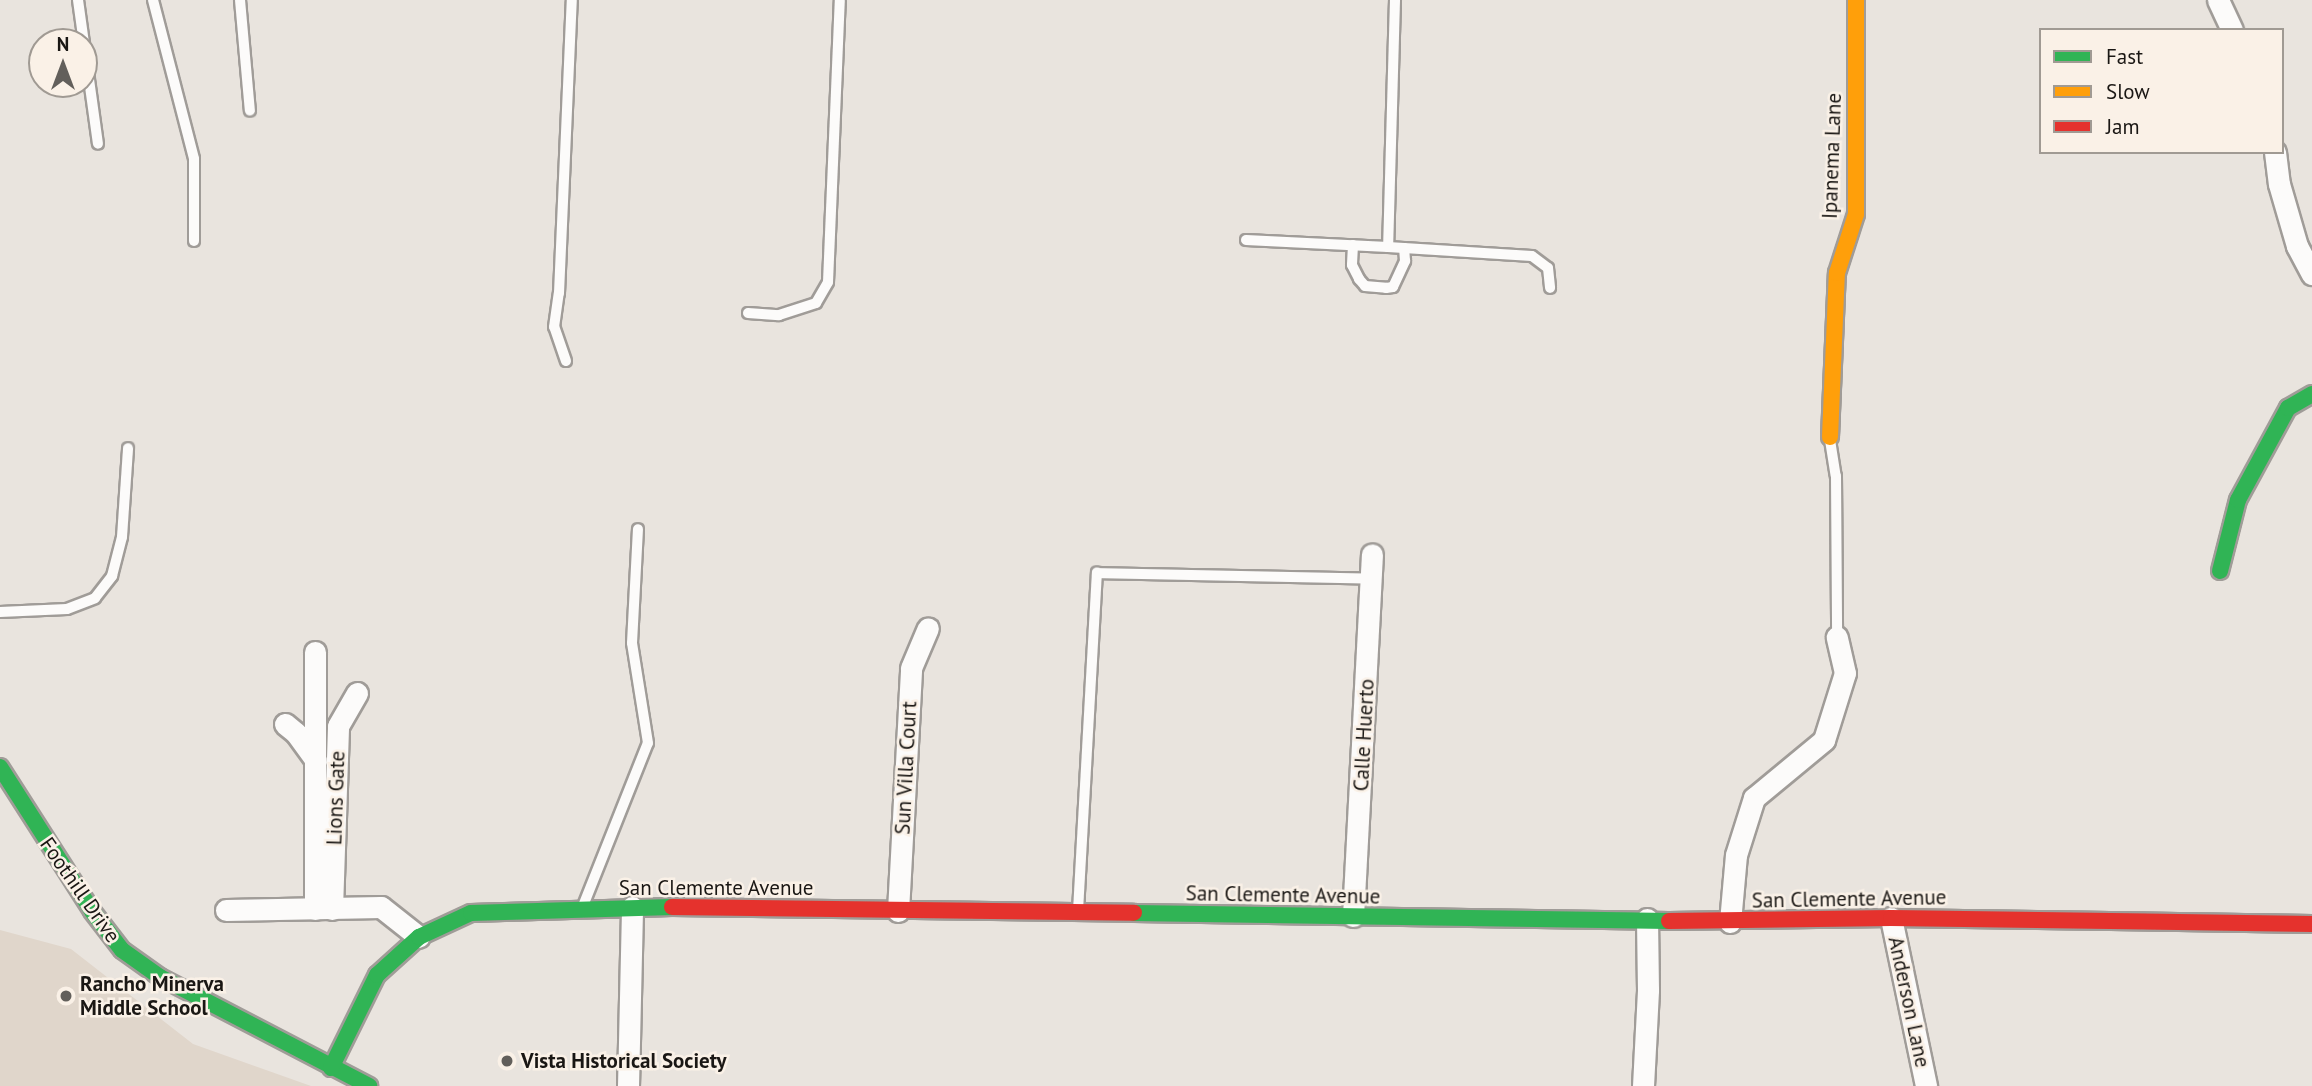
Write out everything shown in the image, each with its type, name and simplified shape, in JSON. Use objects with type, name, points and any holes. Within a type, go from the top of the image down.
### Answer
[{"type":"street","name":"Ipanema Lane","points":[[1830,437],[1837,273],[1856,214],[1856,0]]},
{"type":"street","points":[[2218,0],[2231,28]]},
{"type":"street","points":[[2275,154],[2279,184],[2297,246],[2312,274]]},
{"type":"street","points":[[2220,571],[2238,499],[2288,408],[2312,394]]},
{"type":"street","name":"Calle Huerto","points":[[1353,916],[1372,554]]},
{"type":"street","name":"Sun Villa Court","points":[[898,911],[911,668],[928,628]]},
{"type":"street","points":[[1730,922],[1736,855],[1754,797],[1824,740],[1845,673],[1837,636]]},
{"type":"street","points":[[315,652],[316,761],[324,909]]},
{"type":"street","name":"Lions Gate","points":[[324,909],[338,726],[357,693]]},
{"type":"street","points":[[285,724],[296,733],[316,761]]},
{"type":"street","name":"Foothill Drive","points":[[0,767],[84,900],[122,950],[160,977],[329,1072],[369,1086]]},
{"type":"street","points":[[226,910],[382,907],[419,937]]},
{"type":"street","points":[[628,1086],[632,907]]},
{"type":"street","name":"San Clemente Avenue","points":[[329,1072],[377,975],[419,937],[471,913],[632,907],[1730,922],[1891,918],[2312,924]]},
{"type":"street","name":"Anderson Lane","points":[[1891,918],[1926,1086]]},
{"type":"street","points":[[1643,1086],[1648,989],[1647,919]]},
{"type":"lane","points":[[78,0],[98,144]]},
{"type":"lane","points":[[153,0],[194,159],[194,241]]},
{"type":"lane","points":[[240,0],[250,111]]},
{"type":"lane","points":[[566,361],[554,327],[559,293],[572,0]]},
{"type":"lane","points":[[748,313],[779,314],[816,303],[828,282],[840,0]]},
{"type":"lane","points":[[1388,247],[1395,0]]},
{"type":"lane","points":[[1246,240],[1532,256],[1548,268],[1550,288]]},
{"type":"lane","points":[[1353,245],[1352,265],[1359,279],[1365,286],[1386,288],[1393,287],[1405,261],[1404,248]]},
{"type":"lane","points":[[1830,437],[1836,476],[1837,636]]},
{"type":"lane","points":[[0,612],[67,608],[95,597],[112,576],[122,537],[128,448]]},
{"type":"lane","points":[[582,909],[648,743],[632,643],[638,529]]},
{"type":"lane","points":[[1077,913],[1097,573],[1372,579]]},
{"type":"shaded area","name":"Rancho Minerva Middle School","points":[[0,930],[71,949],[193,1044],[311,1086],[0,1086]]},
{"type":"traffic: fast","points":[[2220,571],[2238,500],[2288,408],[2312,394]]},
{"type":"traffic: fast","points":[[0,767],[92,911],[122,950],[160,977],[369,1086]]},
{"type":"traffic: fast","points":[[331,1068],[377,975],[419,937],[471,913],[672,907]]},
{"type":"traffic: fast","points":[[1134,913],[1669,921]]},
{"type":"traffic: slow","points":[[1830,437],[1837,273],[1856,214],[1856,0]]},
{"type":"traffic: jam","points":[[672,907],[1134,913]]},
{"type":"traffic: jam","points":[[1669,921],[1891,918],[2312,924]]},
{"type":"place","name":"Rancho Minerva Middle School","points":[[66,996]]},
{"type":"place","name":"Vista Historical Society","points":[[507,1061]]}]
